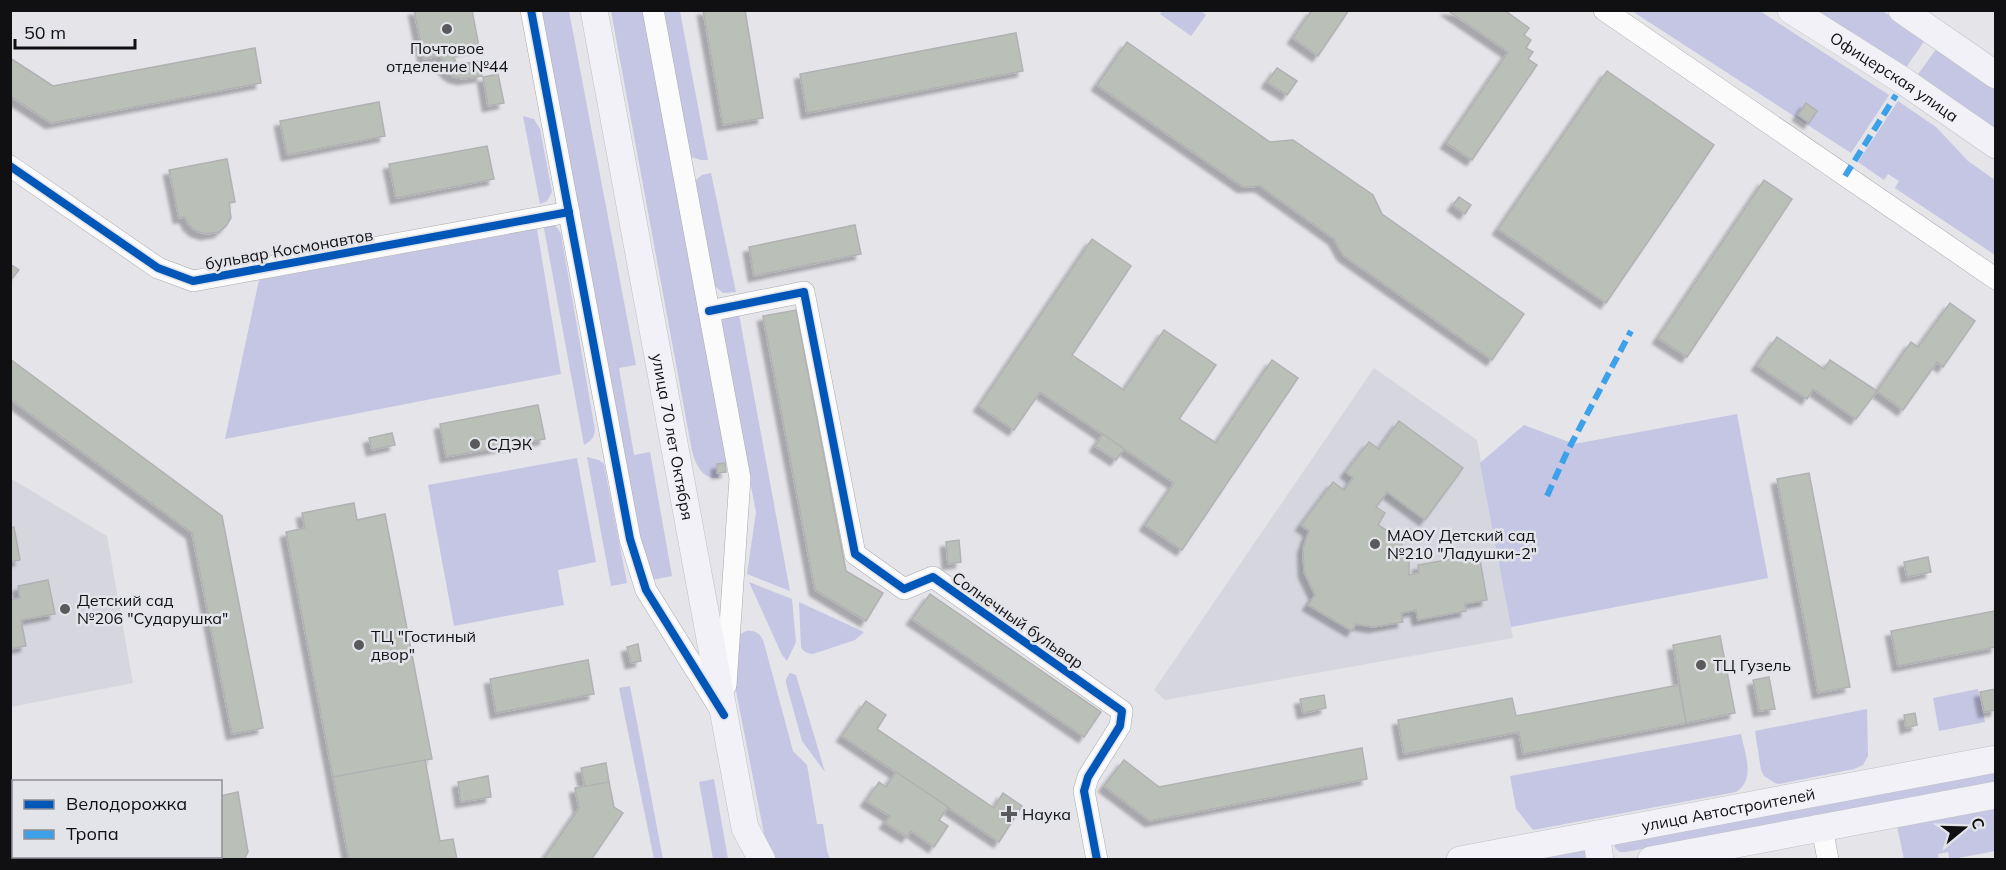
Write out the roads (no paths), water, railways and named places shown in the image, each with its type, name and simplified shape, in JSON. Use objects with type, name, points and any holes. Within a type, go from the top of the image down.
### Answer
[{"type":"main road","name":"улица 70 лет Октября","points":[[594,10],[745,828],[762,860]]},
{"type":"main road","name":"Офицерская улица","points":[[1791,10],[1905,82],[1995,145]]},
{"type":"main road","points":[[1902,10],[1995,75]]},
{"type":"main road","name":"улица Автостроителей","points":[[1460,860],[1598,847],[1995,759]]},
{"type":"main road","points":[[1651,860],[1995,795]]},
{"type":"main road","points":[[743,860],[745,828]]},
{"type":"street","points":[[531,10],[630,539],[646,590],[724,715]]},
{"type":"street","points":[[653,10],[740,478],[724,715]]},
{"type":"street","points":[[1604,10],[1995,279]]},
{"type":"street","name":"бульвар Космонавтов","points":[[10,166],[158,268],[193,281],[569,212]]},
{"type":"street","name":"Солнечный бульвар","points":[[709,311],[804,292],[855,554],[904,589],[933,577],[1122,711],[1120,726],[1088,777],[1084,791],[1097,860]]},
{"type":"street","points":[[1822,827],[1828,860]]},
{"type":"place","name":"Почтовое отделение №44","points":[[447,29]]},
{"type":"place","name":"СДЭК","points":[[475,444]]},
{"type":"place","name":"МАОУ Детский сад №210 \"Ладушки-2\"","points":[[1375,544]]},
{"type":"place","name":"Детский сад №206 \"Сударушка\"","points":[[65,609]]},
{"type":"place","name":"ТЦ \"Гостиный двор\"","points":[[359,645]]},
{"type":"place","name":"ТЦ Гузель","points":[[1701,665]]},
{"type":"place","name":"Наука","points":[[1009,814]]}]
